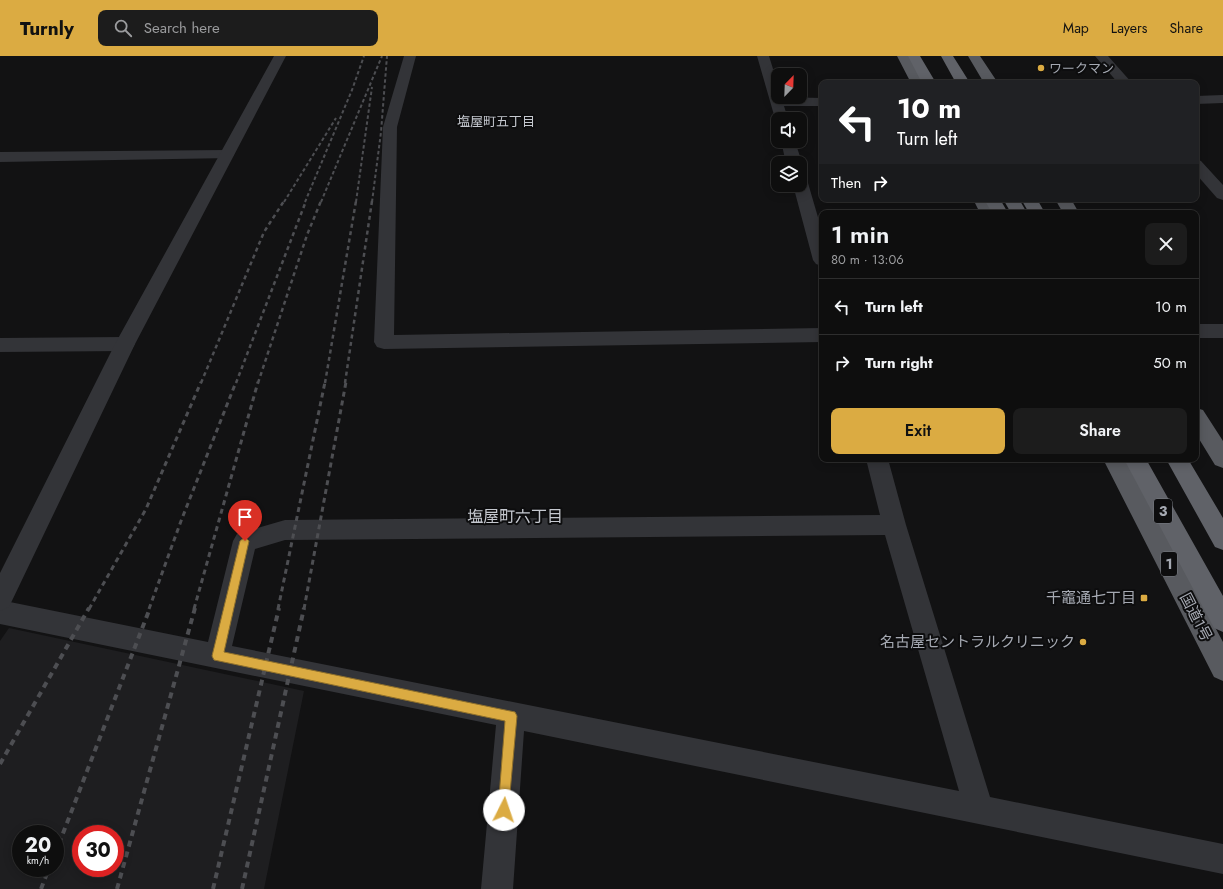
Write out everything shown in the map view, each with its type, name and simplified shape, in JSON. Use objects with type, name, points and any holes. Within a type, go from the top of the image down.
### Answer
[{"type":"highway","points":[[903,56],[916,80]]},
{"type":"highway","points":[[914,56],[927,80]]},
{"type":"highway","points":[[974,56],[989,80]]},
{"type":"highway","points":[[942,58],[944,77]]},
{"type":"highway","points":[[942,58],[960,80]]},
{"type":"highway","points":[[1199,421],[1223,459]]},
{"type":"highway","name":"国道1号","points":[[1116,462],[1223,668]]},
{"type":"highway","name":"3","points":[[1137,462],[1223,620]]},
{"type":"highway","points":[[1179,462],[1223,540]]},
{"type":"street","points":[[0,599],[125,344],[280,56]]},
{"type":"street","points":[[410,56],[390,127],[384,342],[819,335]]},
{"type":"street","points":[[763,56],[771,82]]},
{"type":"street","points":[[1101,56],[1122,80]]},
{"type":"street","points":[[1199,100],[1223,99]]},
{"type":"street","points":[[807,102],[819,102]]},
{"type":"street","points":[[0,157],[226,155]]},
{"type":"street","points":[[1199,168],[1223,196]]},
{"type":"street","points":[[803,192],[819,250]]},
{"type":"street","points":[[1199,331],[1223,331]]},
{"type":"street","points":[[0,345],[125,344]]},
{"type":"street","points":[[878,462],[894,525],[979,810]]},
{"type":"street","points":[[217,656],[245,541],[285,530],[894,525]]},
{"type":"street","points":[[0,612],[1223,859]]},
{"type":"street","points":[[497,889],[511,716]]},
{"type":"shaded area","points":[[9,628],[304,691],[264,889],[0,889],[0,641]]},
{"type":"railway","points":[[305,202],[352,90],[364,56]]},
{"type":"railway","points":[[321,202],[382,56]]},
{"type":"railway","points":[[372,202],[381,132],[387,56]]},
{"type":"railway","points":[[356,202],[372,87]]},
{"type":"railway","points":[[284,202],[336,118]]},
{"type":"railway","points":[[201,383],[264,232],[284,201]]},
{"type":"railway","points":[[236,383],[306,201]]},
{"type":"railway","points":[[258,383],[307,235],[321,201]]},
{"type":"railway","points":[[325,383],[356,201]]},
{"type":"railway","points":[[345,383],[372,201]]},
{"type":"railway","points":[[89,609],[146,509],[201,382]]},
{"type":"railway","points":[[149,609],[181,521],[236,382]]},
{"type":"railway","points":[[194,609],[258,382]]},
{"type":"railway","points":[[278,609],[325,382]]},
{"type":"railway","points":[[304,609],[346,382]]},
{"type":"railway","points":[[0,764],[89,608]]},
{"type":"railway","points":[[64,831],[150,608]]},
{"type":"railway","points":[[117,889],[195,608]]},
{"type":"railway","points":[[213,889],[279,608]]},
{"type":"railway","points":[[242,889],[304,608]]},
{"type":"railway","points":[[41,889],[46,877]]},
{"type":"place","name":"ワークマン","points":[[1041,68]]},
{"type":"place","name":"千竈通七丁目","points":[[1144,598]]},
{"type":"place","name":"名古屋セントラルクリニック","points":[[1083,642]]},
{"type":"district","name":"塩屋町五丁目","points":[[496,121]]},
{"type":"district","name":"塩屋町六丁目","points":[[515,516]]},
{"type":"route","points":[[245,541],[217,656],[511,716],[504,810]]}]
